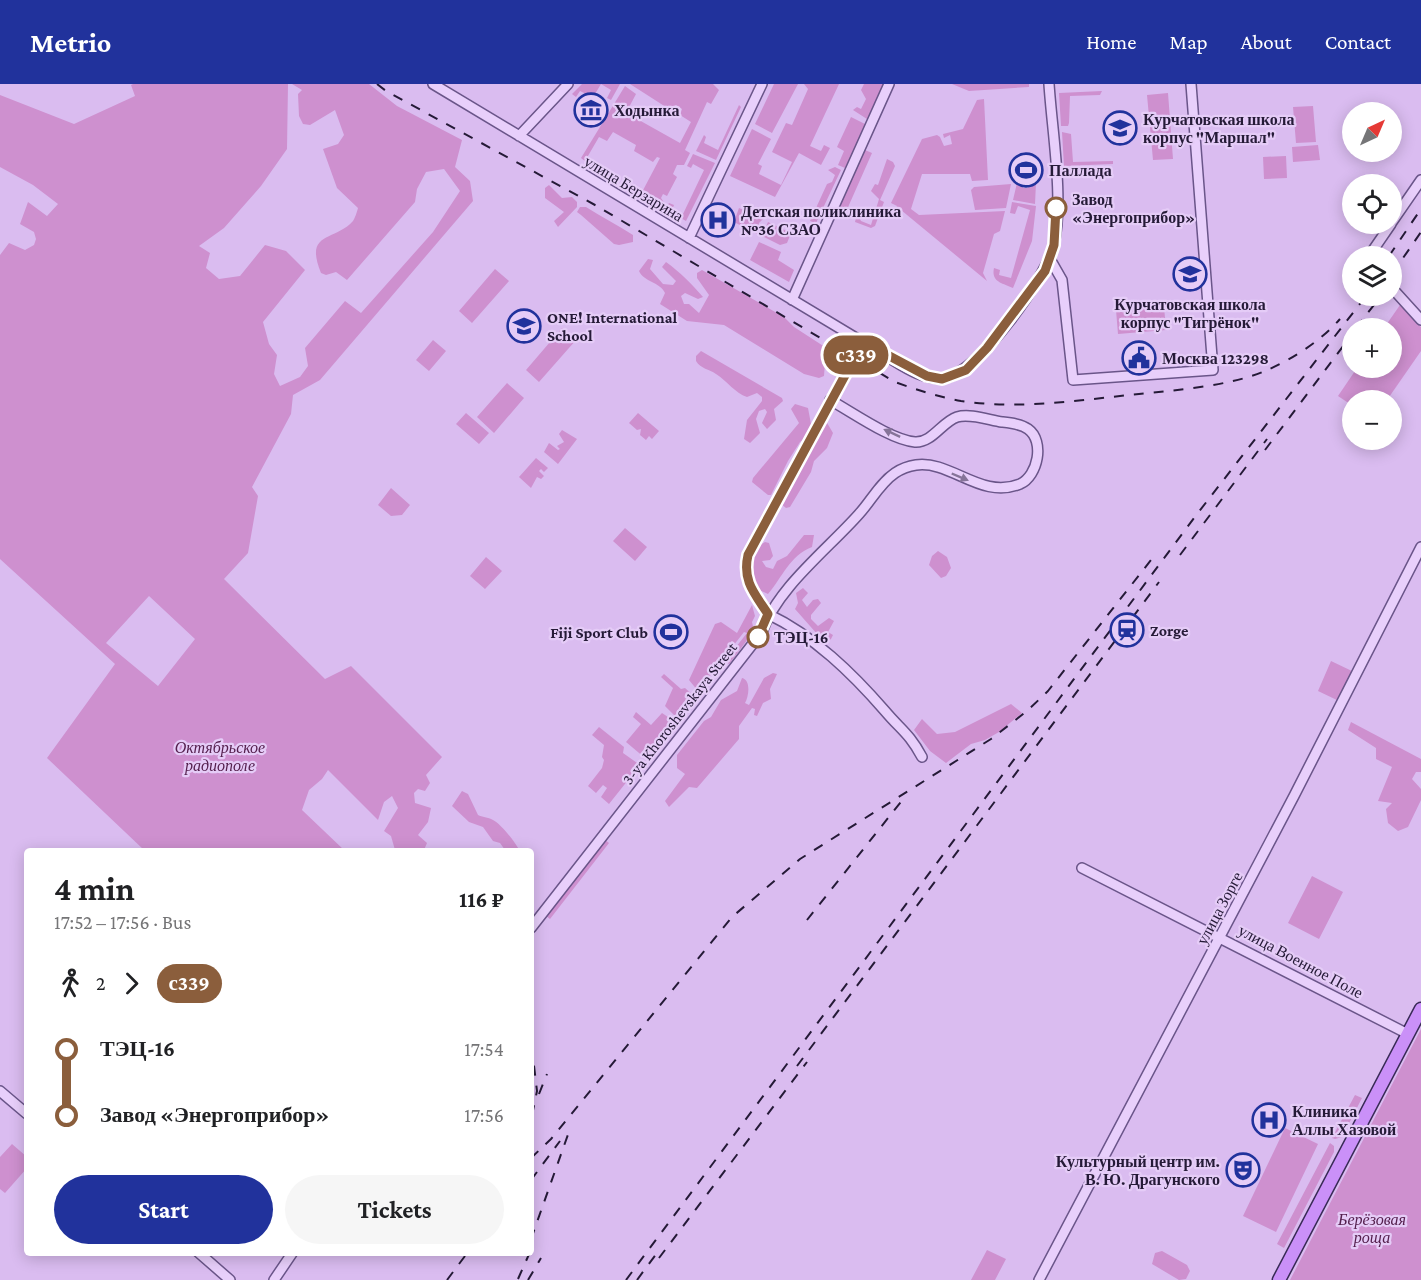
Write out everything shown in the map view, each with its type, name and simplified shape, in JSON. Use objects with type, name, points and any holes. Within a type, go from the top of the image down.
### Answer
[{"type":"main road","points":[[1278,1280],[1421,1009]]},
{"type":"street","name":"улица Берзарина","points":[[433,84],[913,371],[942,379],[966,370],[1036,285],[1050,259]]},
{"type":"street","points":[[519,136],[568,84]]},
{"type":"street","points":[[689,238],[762,84]]},
{"type":"street","points":[[792,300],[889,84]]},
{"type":"street","points":[[1049,84],[1056,215],[1050,259],[1062,280],[1073,380],[1214,370],[1191,84]]},
{"type":"street","points":[[1402,208],[1421,180]]},
{"type":"street","points":[[1402,299],[1421,320]]},
{"type":"street","points":[[863,342],[748,555],[746,572],[751,591],[768,614],[804,633],[866,687],[885,712],[911,736],[922,757]]},
{"type":"street","name":"3-ya Khoroshevskaya Street","points":[[534,924],[762,632],[768,614],[864,509],[886,481],[904,468],[926,465],[977,484],[1012,486],[1025,480],[1033,471],[1037,445],[1032,433],[1023,426],[963,416],[948,422],[923,441],[906,440],[830,400]]},
{"type":"street","name":"улица Зорге","points":[[1039,1280],[1221,936],[1421,547]]},
{"type":"street","name":"улица Военное Поле","points":[[1082,868],[1221,936],[1408,1034]]},
{"type":"street","points":[[0,1091],[24,1111]]},
{"type":"street","points":[[203,1256],[231,1280]]},
{"type":"street","points":[[274,1280],[291,1256]]},
{"type":"green space","name":"Октябрьское радиополе","points":[[133,84],[288,84],[287,149],[261,186],[224,228],[199,246],[210,253],[206,268],[219,279],[240,276],[265,245],[286,251],[305,270],[263,322],[269,344],[277,355],[274,374],[280,386],[300,377],[308,366],[305,348],[345,301],[361,313],[433,232],[460,191],[444,169],[426,172],[417,189],[415,202],[347,280],[336,272],[326,275],[321,273],[316,250],[319,244],[353,221],[358,208],[337,188],[323,149],[338,144],[344,135],[335,110],[310,125],[303,124],[299,116],[298,94],[302,90],[292,84],[369,84],[397,106],[462,140],[455,167],[470,181],[473,201],[320,380],[293,395],[291,414],[252,487],[258,496],[248,553],[224,579],[325,679],[351,666],[442,757],[426,775],[430,783],[425,791],[418,789],[414,793],[415,803],[431,808],[428,822],[418,835],[427,843],[425,848],[394,848],[391,836],[384,831],[398,808],[392,796],[384,802],[378,820],[328,770],[322,779],[309,790],[302,810],[342,848],[142,848],[47,758],[115,664],[0,559],[0,255],[9,243],[25,250],[34,245],[36,239],[34,232],[20,224],[28,202],[47,216],[58,204],[33,185],[0,167],[0,95],[74,124],[135,96],[131,85]],"holes":[[[149,596],[195,639],[158,686],[106,643]]]},
{"type":"green space","points":[[582,84],[601,84],[589,104],[584,102],[588,95],[580,91],[576,97],[572,94]]},
{"type":"green space","points":[[601,84],[620,84],[611,100],[607,98],[611,90]]},
{"type":"green space","points":[[630,84],[713,84],[719,90],[711,104],[707,102],[685,150],[690,153],[684,165],[677,165],[673,174],[677,177],[667,196],[663,194],[661,198],[665,204],[662,207],[641,194],[660,158],[657,157],[653,162],[634,151],[636,145],[613,132],[607,141],[599,137],[585,161],[581,158],[625,86],[636,94],[627,111],[630,115],[680,143],[691,122],[680,115],[682,109],[676,105],[669,109]]},
{"type":"green space","points":[[774,84],[798,84],[772,133],[755,124]]},
{"type":"green space","points":[[804,84],[839,84],[810,146],[821,151],[824,145],[830,148],[821,165],[799,153],[775,197],[730,176],[752,129],[771,139],[758,164],[762,166],[759,174],[781,185],[792,162],[772,152],[786,123],[792,125],[808,89]]},
{"type":"green space","points":[[864,84],[886,84],[870,118],[867,119],[853,110],[857,107],[861,109],[866,99],[861,90]]},
{"type":"green space","points":[[952,84],[1029,84],[1029,87],[969,91]]},
{"type":"green space","points":[[1102,91],[1100,95],[1070,96],[1069,123],[1068,126],[1061,126],[1059,93]]},
{"type":"green space","points":[[1168,93],[1173,159],[1153,160],[1147,95]]},
{"type":"green space","points":[[984,99],[988,180],[972,181],[970,174],[922,174],[911,209],[919,215],[1005,211],[1000,231],[994,234],[983,273],[987,281],[901,210],[897,214],[894,212],[897,206],[891,203],[922,139],[937,135],[944,146],[952,144],[950,135],[944,138],[943,134],[963,129],[977,100]]},
{"type":"green space","points":[[739,105],[741,107],[716,160],[696,151],[704,135],[706,137],[704,143],[718,150]]},
{"type":"green space","points":[[1313,106],[1316,142],[1296,143],[1293,107]]},
{"type":"green space","points":[[851,117],[867,125],[845,168],[838,165],[844,151],[837,147]]},
{"type":"green space","points":[[1062,132],[1071,134],[1073,162],[1113,161],[1113,164],[1064,166]]},
{"type":"green space","points":[[1318,145],[1320,160],[1293,162],[1292,147]]},
{"type":"green space","points":[[865,150],[872,153],[845,214],[837,210]]},
{"type":"green space","points":[[693,154],[715,163],[686,221],[665,209],[669,203],[674,205],[672,210],[683,214],[704,170],[693,164],[691,168],[687,166]]},
{"type":"green space","points":[[1286,156],[1287,178],[1264,179],[1263,157]]},
{"type":"green space","points":[[887,159],[895,166],[880,200],[884,202],[875,226],[871,228],[855,222],[857,213],[861,221],[871,225],[879,199],[871,191],[875,184],[878,185]]},
{"type":"green space","points":[[835,167],[841,170],[816,223],[810,221],[827,184],[832,182],[835,175],[828,170]]},
{"type":"green space","points":[[1017,183],[1023,183],[1023,188],[1028,188],[1029,183],[1036,183],[1035,204],[1013,200]]},
{"type":"green space","points":[[1011,184],[1006,208],[975,210],[971,190],[974,187]]},
{"type":"green space","points":[[549,185],[562,198],[572,197],[577,202],[577,207],[558,227],[554,221],[564,212],[545,198],[545,188]]},
{"type":"green space","points":[[1012,202],[1036,206],[1032,241],[1013,288],[998,281],[994,276],[994,268],[1000,270],[999,275],[1011,278],[1030,210],[1018,206],[1015,214],[1010,213]]},
{"type":"green space","points":[[580,207],[586,207],[633,235],[633,242],[614,244],[577,212]]},
{"type":"green space","points":[[739,208],[763,219],[759,223],[757,234],[734,222]]},
{"type":"green space","points":[[768,222],[791,233],[787,243],[780,245],[762,236]]},
{"type":"green space","points":[[759,242],[781,252],[778,260],[794,270],[789,282],[750,260]]},
{"type":"green space","points":[[648,259],[653,260],[650,269],[663,284],[673,285],[676,281],[662,267],[666,262],[694,287],[703,297],[698,299],[685,293],[681,296],[684,304],[689,304],[699,313],[709,295],[697,278],[697,273],[702,270],[784,317],[794,327],[828,349],[829,358],[825,362],[824,376],[819,378],[804,374],[724,325],[687,321],[660,304],[665,293],[663,289],[644,278],[639,271]]},
{"type":"green space","points":[[495,269],[509,281],[472,323],[459,311]]},
{"type":"green space","points":[[1164,306],[1166,330],[1118,334],[1116,310]]},
{"type":"green space","points":[[1401,306],[1421,327],[1421,351],[1394,390],[1342,390],[1350,378],[1402,378],[1402,318],[1391,318]]},
{"type":"green space","points":[[562,328],[576,340],[539,382],[526,370]]},
{"type":"green space","points":[[433,340],[446,351],[429,371],[416,360]]},
{"type":"green space","points":[[701,351],[782,398],[783,401],[774,409],[776,420],[767,429],[762,423],[767,412],[765,409],[759,411],[756,419],[760,433],[750,443],[744,439],[747,420],[762,401],[762,397],[757,393],[747,397],[743,395],[716,374],[700,366],[696,361],[696,356]]},
{"type":"green space","points":[[507,383],[524,398],[494,433],[477,417]]},
{"type":"green space","points":[[795,404],[808,408],[811,424],[808,436],[800,442],[771,495],[768,495],[752,482],[753,478],[799,423],[791,409]]},
{"type":"green space","points":[[466,413],[489,433],[479,444],[456,424]]},
{"type":"green space","points":[[638,413],[659,431],[652,439],[649,436],[646,440],[640,435],[641,429],[637,430],[629,423]]},
{"type":"green space","points":[[826,421],[833,433],[827,448],[814,461],[811,472],[790,507],[786,508],[781,504],[782,500]]},
{"type":"green space","points":[[562,430],[577,439],[558,464],[544,452],[549,443],[558,450],[560,449],[557,446],[564,442],[559,434]]},
{"type":"green space","points":[[536,458],[548,468],[544,472],[541,469],[539,471],[544,476],[541,479],[537,477],[531,488],[519,477]]},
{"type":"green space","points":[[391,488],[410,505],[402,515],[391,516],[378,505]]},
{"type":"green space","points":[[625,528],[647,547],[635,561],[613,541]]},
{"type":"green space","points":[[804,535],[814,535],[812,547],[792,561],[768,594],[759,590],[754,581],[752,569],[753,551],[756,547],[765,542],[769,543],[773,556],[770,560],[762,561],[766,567],[773,569],[777,561],[787,556]]},
{"type":"green space","points":[[938,551],[947,557],[951,568],[946,576],[941,578],[929,565],[932,556]]},
{"type":"green space","points":[[486,557],[502,571],[485,589],[470,576]]},
{"type":"green space","points":[[803,588],[808,593],[802,600],[807,607],[813,600],[818,599],[821,603],[811,615],[811,619],[818,626],[829,618],[834,621],[828,632],[833,635],[825,643],[795,609],[798,603],[796,593]]},
{"type":"green space","points":[[752,605],[755,616],[752,622],[754,631],[729,664],[725,661],[747,633],[744,632],[698,691],[689,680],[715,624],[721,622],[737,633]]},
{"type":"green space","points":[[1331,661],[1354,672],[1339,701],[1318,691]]},
{"type":"green space","points":[[773,673],[777,674],[770,689],[771,699],[763,703],[757,716],[754,715],[755,709],[752,708],[739,726],[739,739],[697,788],[689,787],[669,807],[665,801],[685,774],[677,768],[677,755],[704,721],[711,717],[721,700],[737,691],[742,678],[748,685],[745,703],[749,705],[764,678]]},
{"type":"green space","points":[[664,674],[681,689],[685,688],[694,696],[677,718],[665,706],[673,688],[661,677]]},
{"type":"green space","points":[[1011,704],[1022,713],[999,732],[985,740],[971,744],[946,763],[930,751],[914,730],[922,719],[937,734],[955,732]]},
{"type":"green space","points":[[636,712],[651,725],[662,713],[674,721],[645,758],[626,742],[641,724],[633,717]]},
{"type":"green space","points":[[1351,722],[1421,759],[1421,772],[1416,772],[1412,779],[1421,789],[1421,800],[1408,827],[1398,831],[1388,823],[1386,809],[1392,803],[1378,801],[1392,767],[1376,759],[1376,748],[1348,730]]},
{"type":"green space","points":[[599,727],[624,747],[623,753],[640,765],[609,804],[601,797],[607,788],[603,785],[596,793],[588,786],[602,768],[604,760],[602,757],[604,745],[592,735]]},
{"type":"green space","points":[[462,791],[468,794],[478,815],[496,822],[518,848],[504,848],[500,843],[493,841],[483,827],[469,822],[452,806]]},
{"type":"green space","points":[[605,840],[609,843],[550,919],[546,916]]},
{"type":"green space","points":[[1312,876],[1343,892],[1319,939],[1288,923]]},
{"type":"green space","name":"Берёзовая роща","points":[[1421,1029],[1421,1280],[1290,1280]]},
{"type":"green space","points":[[1355,1095],[1362,1098],[1342,1137],[1332,1138]]},
{"type":"green space","points":[[1285,1128],[1318,1144],[1276,1232],[1243,1216]]},
{"type":"green space","points":[[1330,1143],[1334,1146],[1334,1152],[1284,1248],[1277,1244]]},
{"type":"green space","points":[[12,1144],[24,1154],[24,1171],[5,1193],[0,1189],[0,1157]]},
{"type":"green space","points":[[987,1250],[1006,1259],[995,1280],[971,1280]]},
{"type":"green space","points":[[1162,1251],[1187,1265],[1190,1271],[1186,1279],[1179,1280],[1152,1264],[1155,1253]]},
{"type":"railway","points":[[377,84],[595,205],[895,382],[961,401],[1005,405],[1050,403],[1220,384],[1251,376],[1285,361],[1315,342],[1340,319]]},
{"type":"railway","points":[[1396,246],[1421,209]]},
{"type":"railway","points":[[1402,260],[1421,232]]},
{"type":"railway","points":[[626,1280],[1194,518],[1358,306]]},
{"type":"railway","points":[[1364,318],[1373,306]]},
{"type":"railway","points":[[1265,450],[1342,348]]},
{"type":"railway","points":[[1180,555],[1267,439]]},
{"type":"railway","points":[[534,1155],[551,1139],[732,917],[800,859],[991,739],[1027,711],[1048,691],[1151,560]]},
{"type":"railway","points":[[797,1066],[1159,582]]},
{"type":"railway","points":[[807,920],[904,798]]},
{"type":"railway","points":[[659,1258],[807,1062]]},
{"type":"railway","points":[[534,1066],[537,1091],[534,1105]]},
{"type":"railway","points":[[539,1094],[547,1074]]},
{"type":"railway","points":[[534,1231],[571,1126]]},
{"type":"railway","points":[[534,1176],[560,1141]]},
{"type":"railway","points":[[637,1280],[660,1249]]},
{"type":"railway","points":[[447,1280],[465,1256]]},
{"type":"railway","points":[[518,1279],[528,1256]]},
{"type":"railway","points":[[528,1280],[541,1258]]},
{"type":"bus line","name":"с339","points":[[758,637],[768,614],[751,591],[746,572],[748,555],[863,342],[913,371],[927,376],[942,379],[966,370],[987,348],[1045,271],[1054,245],[1056,208]]},
{"type":"place","name":"Ходынка","points":[[591,110]]},
{"type":"place","name":"Курчатовская школа корпус \"Маршал\"","points":[[1120,128]]},
{"type":"place","name":"Паллада","points":[[1026,170]]},
{"type":"place","name":"Завод «Энергоприбор»","points":[[1056,208]]},
{"type":"place","name":"Детская поликлиника №36 СЗАО","points":[[718,220]]},
{"type":"place","name":"Курчатовская школа корпус \"Тигрёнок\"","points":[[1190,274]]},
{"type":"place","name":"ONE! International School","points":[[524,326]]},
{"type":"place","name":"Москва 123298","points":[[1139,358]]},
{"type":"place","name":"Zorge","points":[[1127,630]]},
{"type":"place","name":"Fiji Sport Club","points":[[671,632]]},
{"type":"place","name":"ТЭЦ-16","points":[[758,637]]},
{"type":"place","name":"Клиника Аллы Хазовой","points":[[1269,1120]]},
{"type":"place","name":"Культурный центр им. В. Ю. Драгунского","points":[[1243,1170]]}]
